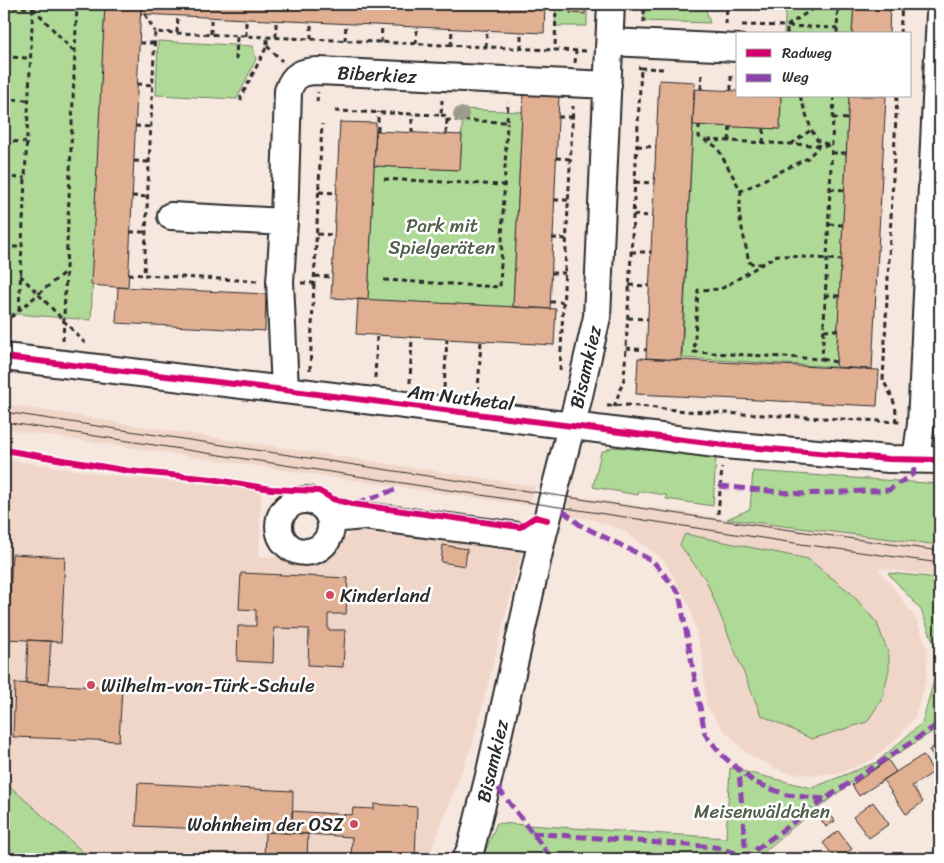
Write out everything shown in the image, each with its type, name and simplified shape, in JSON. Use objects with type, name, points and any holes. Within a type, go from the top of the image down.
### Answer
[{"type":"street","name":"Bisamkiez","points":[[466,859],[471,848],[489,776],[542,540],[597,317],[612,4]]},
{"type":"street","points":[[928,459],[908,423],[932,347],[940,14]]},
{"type":"street","points":[[610,47],[734,60]]},
{"type":"street","name":"Biberkiez","points":[[285,390],[280,282],[288,92],[291,82],[297,75],[307,71],[608,85]]},
{"type":"street","points":[[171,216],[284,222]]},
{"type":"street","name":"Am Nuthetal","points":[[4,357],[285,390],[574,415],[724,445],[889,458],[928,459]]},
{"type":"street","points":[[331,519],[364,516],[542,540]]},
{"type":"path","points":[[4,7],[38,4]]},
{"type":"path","points":[[63,341],[77,4]]},
{"type":"path","points":[[556,4],[555,50],[576,51],[610,47],[641,68]]},
{"type":"path","points":[[787,26],[820,4]]},
{"type":"path","points":[[837,32],[838,4]]},
{"type":"path","points":[[900,32],[902,4]]},
{"type":"path","points":[[32,6],[75,53]]},
{"type":"path","points":[[19,310],[32,6]]},
{"type":"path","points":[[726,24],[727,6]]},
{"type":"path","points":[[144,14],[156,32]]},
{"type":"path","points":[[177,33],[178,15]]},
{"type":"path","points":[[210,34],[211,17]]},
{"type":"path","points":[[246,19],[246,36]]},
{"type":"path","points":[[276,20],[276,37]]},
{"type":"path","points":[[644,21],[653,21]]},
{"type":"path","points":[[311,22],[311,39]]},
{"type":"path","points":[[346,24],[346,41]]},
{"type":"path","points":[[718,24],[837,28]]},
{"type":"path","points":[[380,42],[382,25]]},
{"type":"path","points":[[787,26],[787,32]]},
{"type":"path","points":[[416,44],[417,27]]},
{"type":"path","points":[[451,46],[452,29]]},
{"type":"path","points":[[486,31],[486,47]]},
{"type":"path","points":[[521,32],[521,49]]},
{"type":"path","points":[[236,60],[237,36]]},
{"type":"path","points":[[241,102],[241,97],[267,46],[267,37]]},
{"type":"path","points":[[140,42],[155,43]]},
{"type":"path","points":[[560,376],[576,51]]},
{"type":"path","points":[[4,57],[30,58]]},
{"type":"path","points":[[731,90],[734,60]]},
{"type":"path","points":[[701,89],[702,71]]},
{"type":"path","points":[[137,84],[153,85]]},
{"type":"path","points":[[384,280],[500,287],[508,98]]},
{"type":"path","points":[[801,98],[811,130],[817,140],[832,146]]},
{"type":"path","points":[[822,359],[834,98]]},
{"type":"path","points":[[897,98],[883,380],[895,403],[897,414],[908,423]]},
{"type":"path","points":[[4,99],[28,100]]},
{"type":"path","points":[[378,112],[378,131]]},
{"type":"path","points":[[412,114],[412,132]]},
{"type":"path","points":[[441,115],[447,116],[446,134]]},
{"type":"path","points":[[558,117],[573,117]]},
{"type":"path","points":[[833,118],[848,119]]},
{"type":"path","points":[[447,120],[507,122]]},
{"type":"path","points":[[699,125],[699,137],[717,147],[740,192],[739,214],[749,262],[762,264]]},
{"type":"path","points":[[135,126],[151,127]]},
{"type":"path","points":[[729,141],[730,126]]},
{"type":"path","points":[[763,143],[764,128]]},
{"type":"path","points":[[790,144],[811,130]]},
{"type":"path","points":[[707,140],[832,146]]},
{"type":"path","points":[[4,141],[26,142]]},
{"type":"path","points":[[637,146],[656,147]]},
{"type":"path","points":[[740,192],[808,158],[819,146]]},
{"type":"path","points":[[832,153],[846,153]]},
{"type":"path","points":[[556,158],[571,159]]},
{"type":"path","points":[[134,161],[149,162]]},
{"type":"path","points":[[4,177],[25,178]]},
{"type":"path","points":[[384,178],[504,185]]},
{"type":"path","points":[[635,182],[654,183]]},
{"type":"path","points":[[830,189],[845,190]]},
{"type":"path","points":[[319,192],[336,193]]},
{"type":"path","points":[[132,196],[148,197]]},
{"type":"path","points":[[554,200],[568,200]]},
{"type":"path","points":[[633,215],[652,216]]},
{"type":"path","points":[[828,224],[843,225]]},
{"type":"path","points":[[130,232],[146,232]]},
{"type":"path","points":[[317,234],[334,235]]},
{"type":"path","points":[[552,238],[566,239]]},
{"type":"path","points":[[4,247],[22,248]]},
{"type":"path","points":[[631,252],[651,252]]},
{"type":"path","points":[[836,362],[822,359],[694,352],[698,290],[721,289],[777,255],[841,260]]},
{"type":"path","points":[[4,323],[66,271]]},
{"type":"path","points":[[551,273],[565,273]]},
{"type":"path","points":[[128,274],[144,275]]},
{"type":"path","points":[[20,275],[85,343]]},
{"type":"path","points":[[315,276],[332,277]]},
{"type":"path","points":[[310,371],[314,283]]},
{"type":"path","points":[[629,285],[649,286]]},
{"type":"path","points":[[825,295],[839,296]]},
{"type":"path","points":[[550,302],[563,302]]},
{"type":"path","points":[[628,318],[648,319]]},
{"type":"path","points":[[824,330],[838,330]]},
{"type":"path","points":[[375,379],[377,336]]},
{"type":"path","points":[[410,383],[412,338]]},
{"type":"path","points":[[444,388],[447,339]]},
{"type":"path","points":[[478,392],[481,341]]},
{"type":"path","points":[[626,348],[646,350]]},
{"type":"path","points":[[574,415],[614,406],[629,405],[685,411],[908,423]]},
{"type":"path","points":[[718,514],[724,445]]},
{"type":"shaded area","points":[[4,404],[534,486],[530,506],[4,429]]},
{"type":"shaded area","points":[[4,459],[129,478],[261,489],[259,556],[318,560],[365,522],[524,543],[473,742],[428,859],[4,859]]},
{"type":"shaded area","points":[[569,495],[727,519],[940,545],[940,577],[878,568],[915,617],[928,650],[926,681],[914,718],[898,737],[873,759],[841,773],[813,775],[784,772],[749,755],[723,729],[706,705],[703,658],[689,604],[663,559],[623,530],[595,520],[567,515]]},
{"type":"green space","points":[[4,4],[105,4],[91,320],[4,313]]},
{"type":"green space","points":[[556,4],[587,4],[587,26],[555,26]]},
{"type":"green space","points":[[644,4],[704,4],[710,23],[644,21]]},
{"type":"green space","points":[[786,4],[854,4],[852,32],[784,32]]},
{"type":"green space","points":[[158,41],[253,46],[256,59],[237,99],[156,95]]},
{"type":"green space","points":[[781,98],[849,98],[836,367],[682,358],[693,125],[780,129]]},
{"type":"green space","name":"Park mit Spielgeräten","points":[[463,109],[522,112],[513,307],[368,300],[374,166],[460,170]]},
{"type":"green space","points":[[613,447],[716,456],[713,506],[666,499],[666,495],[639,491],[638,495],[593,487],[601,452]]},
{"type":"green space","points":[[753,471],[940,484],[940,545],[727,519],[750,509]]},
{"type":"green space","points":[[685,534],[808,559],[851,593],[877,623],[889,655],[889,670],[882,699],[867,722],[812,739],[761,715],[706,580],[680,545]]},
{"type":"green space","points":[[888,573],[940,578],[940,659],[921,610]]},
{"type":"green space","name":"Meisenwäldchen","points":[[940,659],[940,727],[848,785],[787,832],[756,859],[482,859],[497,823],[726,838],[730,768],[812,788],[877,762],[922,723]]},
{"type":"green space","points":[[4,781],[83,852],[77,859],[4,859]]},
{"type":"building","points":[[105,4],[141,4],[128,288],[91,285]]},
{"type":"building","points":[[141,4],[545,4],[544,33],[141,14]]},
{"type":"building","points":[[571,4],[585,4],[585,14],[570,13]]},
{"type":"building","points":[[749,4],[749,7],[706,5]]},
{"type":"building","points":[[854,4],[890,4],[889,32],[852,32]]},
{"type":"building","points":[[659,80],[695,82],[681,360],[646,358]]},
{"type":"building","points":[[694,89],[736,91],[736,98],[781,98],[780,129],[693,125]]},
{"type":"building","points":[[523,93],[559,95],[550,309],[513,307]]},
{"type":"building","points":[[849,98],[886,98],[872,369],[836,367]]},
{"type":"building","points":[[340,122],[376,123],[368,300],[331,298]]},
{"type":"building","points":[[376,131],[462,135],[460,170],[374,166]]},
{"type":"building","points":[[118,287],[266,294],[265,331],[116,323]]},
{"type":"building","points":[[358,299],[556,309],[554,345],[356,334]]},
{"type":"building","points":[[638,358],[879,370],[877,406],[636,394]]},
{"type":"building","points":[[443,545],[467,549],[465,566],[441,562]]},
{"type":"building","points":[[12,554],[65,557],[61,642],[8,639]]},
{"type":"building","points":[[241,573],[348,578],[346,614],[328,614],[328,630],[345,630],[343,667],[308,665],[309,629],[274,628],[273,663],[237,661],[238,626],[256,626],[256,610],[239,609]]},
{"type":"building","points":[[28,640],[51,641],[48,684],[26,683]]},
{"type":"building","points":[[15,683],[122,688],[119,741],[13,737]]},
{"type":"building","points":[[940,742],[940,764],[939,765],[929,750]]},
{"type":"building","points":[[923,755],[934,772],[912,786],[923,802],[906,814],[883,780]]},
{"type":"building","points":[[888,760],[896,772],[859,796],[852,785]]},
{"type":"building","points":[[138,783],[293,791],[292,833],[136,826]]},
{"type":"building","points":[[873,802],[889,824],[869,838],[853,817]]},
{"type":"building","name":"Wohnheim der OSZ","points":[[374,804],[417,807],[415,859],[351,859],[352,837],[292,833],[292,811],[352,815],[353,808],[374,809]]},
{"type":"building","points":[[829,812],[835,821],[826,827],[820,818]]},
{"type":"building","points":[[838,831],[852,849],[836,859],[823,843]]},
{"type":"building","points":[[265,832],[308,834],[307,859],[264,859]]},
{"type":"tram line","points":[[4,412],[719,520],[940,551]]},
{"type":"tram line","points":[[4,422],[801,544],[940,563]]},
{"type":"marked path","points":[[720,486],[801,494],[889,490],[913,474],[916,459]]},
{"type":"marked path","points":[[357,503],[397,489]]},
{"type":"marked path","points":[[563,511],[580,525],[653,561],[679,593],[705,734],[724,757],[754,782],[787,795],[825,799]]},
{"type":"marked path","points":[[743,859],[825,799],[940,723]]},
{"type":"marked path","points":[[532,833],[715,847],[746,856],[739,771]]},
{"type":"marked path","points":[[489,776],[552,859]]},
{"type":"cycle path","points":[[4,357],[724,445],[889,459],[940,460]]},
{"type":"cycle path","points":[[4,450],[129,471],[212,479],[271,489],[319,491],[333,499],[352,504],[520,527],[535,517],[547,520]]},
{"type":"place","name":"Kinderland","points":[[330,595]]},
{"type":"place","name":"Wilhelm-von-Türk-Schule","points":[[91,685]]},
{"type":"place","name":"Wohnheim der OSZ","points":[[354,824]]}]
